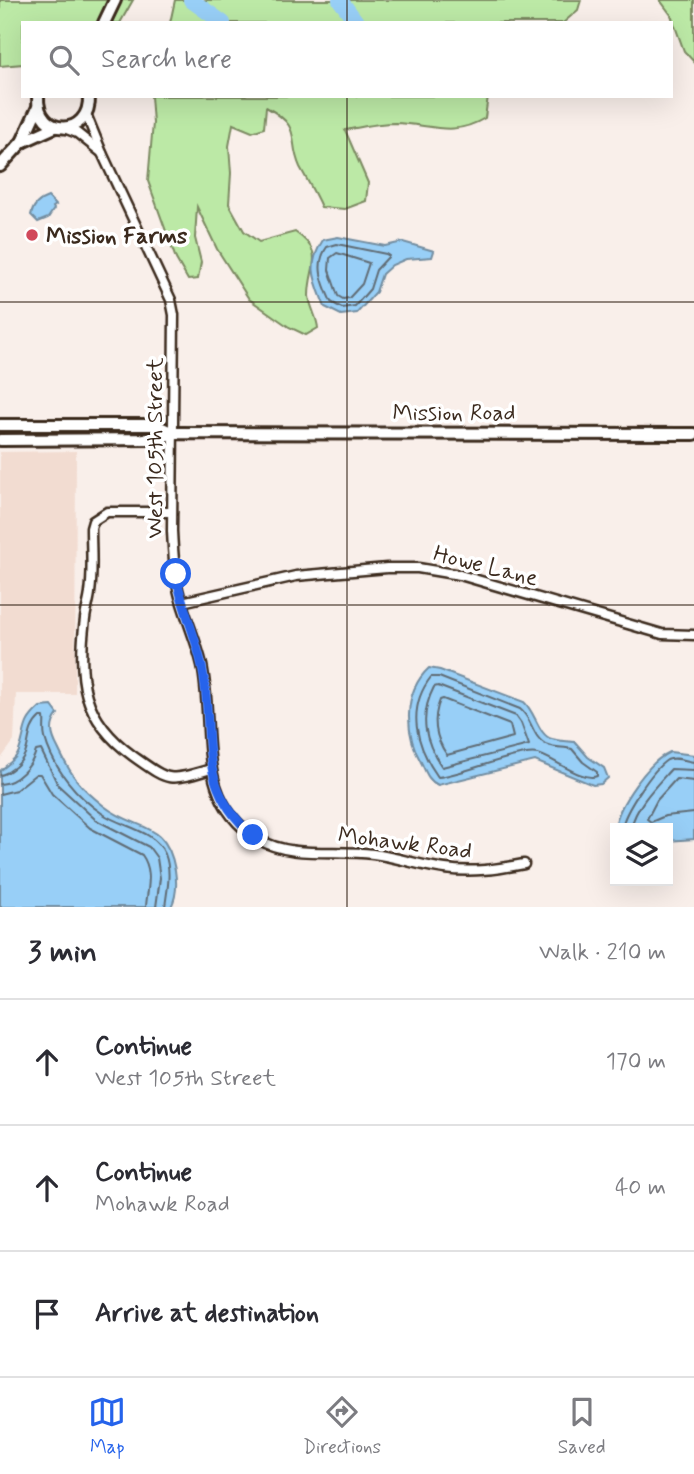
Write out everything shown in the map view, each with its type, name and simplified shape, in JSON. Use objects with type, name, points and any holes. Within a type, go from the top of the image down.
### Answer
[{"type":"main road","points":[[105,21],[116,0]]},
{"type":"main road","points":[[22,142],[59,127],[80,122],[86,114],[89,98]]},
{"type":"main road","points":[[38,102],[47,122],[59,127]]},
{"type":"main road","points":[[0,166],[22,142],[38,102]]},
{"type":"main road","name":"Mission Road","points":[[0,425],[156,425],[173,433]]},
{"type":"main road","name":"Mission Road","points":[[0,440],[156,439],[173,433],[694,434]]},
{"type":"street","name":"West 105th Street","points":[[86,114],[171,300],[174,316],[174,561],[182,602],[204,676],[211,769],[220,793]]},
{"type":"street","points":[[59,127],[77,133],[102,153]]},
{"type":"street","points":[[172,512],[107,512],[93,521],[91,588],[83,636],[85,696],[95,718],[114,742],[162,776],[175,779],[211,769]]},
{"type":"street","name":"Howe Lane","points":[[182,602],[296,576],[418,568],[460,575],[662,634],[694,635]]},
{"type":"street","name":"Mohawk Road","points":[[220,793],[228,810],[242,826],[258,839],[284,849],[368,853],[462,871],[524,864]]},
{"type":"shaded area","points":[[76,451],[75,694],[16,694],[14,741],[0,760],[0,452]]},
{"type":"green space","points":[[0,0],[133,0],[121,21],[21,21],[21,64],[0,66]]},
{"type":"green space","points":[[175,0],[581,0],[578,10],[565,21],[170,21]]},
{"type":"green space","points":[[660,0],[694,0],[694,62],[684,51],[671,15]]},
{"type":"green space","points":[[151,98],[488,98],[485,118],[462,127],[451,129],[395,123],[345,130],[368,183],[366,201],[345,209],[321,207],[296,157],[290,128],[278,114],[266,107],[264,128],[252,132],[233,124],[229,146],[229,204],[244,231],[259,242],[295,232],[311,247],[314,261],[309,296],[318,328],[306,335],[289,327],[249,299],[217,249],[197,207],[195,238],[201,262],[198,279],[188,280],[176,259],[148,181],[153,123]]},
{"type":"water","points":[[48,197],[56,205],[48,218],[38,222],[31,215],[32,211],[37,203]]},
{"type":"water","points":[[338,237],[385,246],[403,242],[434,251],[432,257],[406,259],[392,265],[382,274],[376,292],[357,313],[341,315],[325,307],[314,274],[315,258],[323,240]]},
{"type":"water","points":[[429,668],[524,702],[547,737],[575,742],[588,757],[604,768],[608,778],[601,784],[593,785],[535,761],[438,785],[428,776],[416,753],[409,714],[414,689]]},
{"type":"water","points":[[52,706],[58,714],[52,727],[54,739],[77,780],[104,806],[157,834],[165,842],[176,875],[171,907],[0,907],[0,771],[18,754],[30,718],[40,707]]},
{"type":"water","points":[[670,752],[694,755],[694,839],[673,841],[673,823],[616,823],[621,808],[635,785]]},
{"type":"waterway","points":[[191,0],[220,21]]},
{"type":"waterway","points":[[340,0],[356,21]]},
{"type":"place","name":"Mission Farms","points":[[32,235]]},
{"type":"route","points":[[176,574],[178,590],[202,666],[212,773],[228,810],[253,835]]}]
